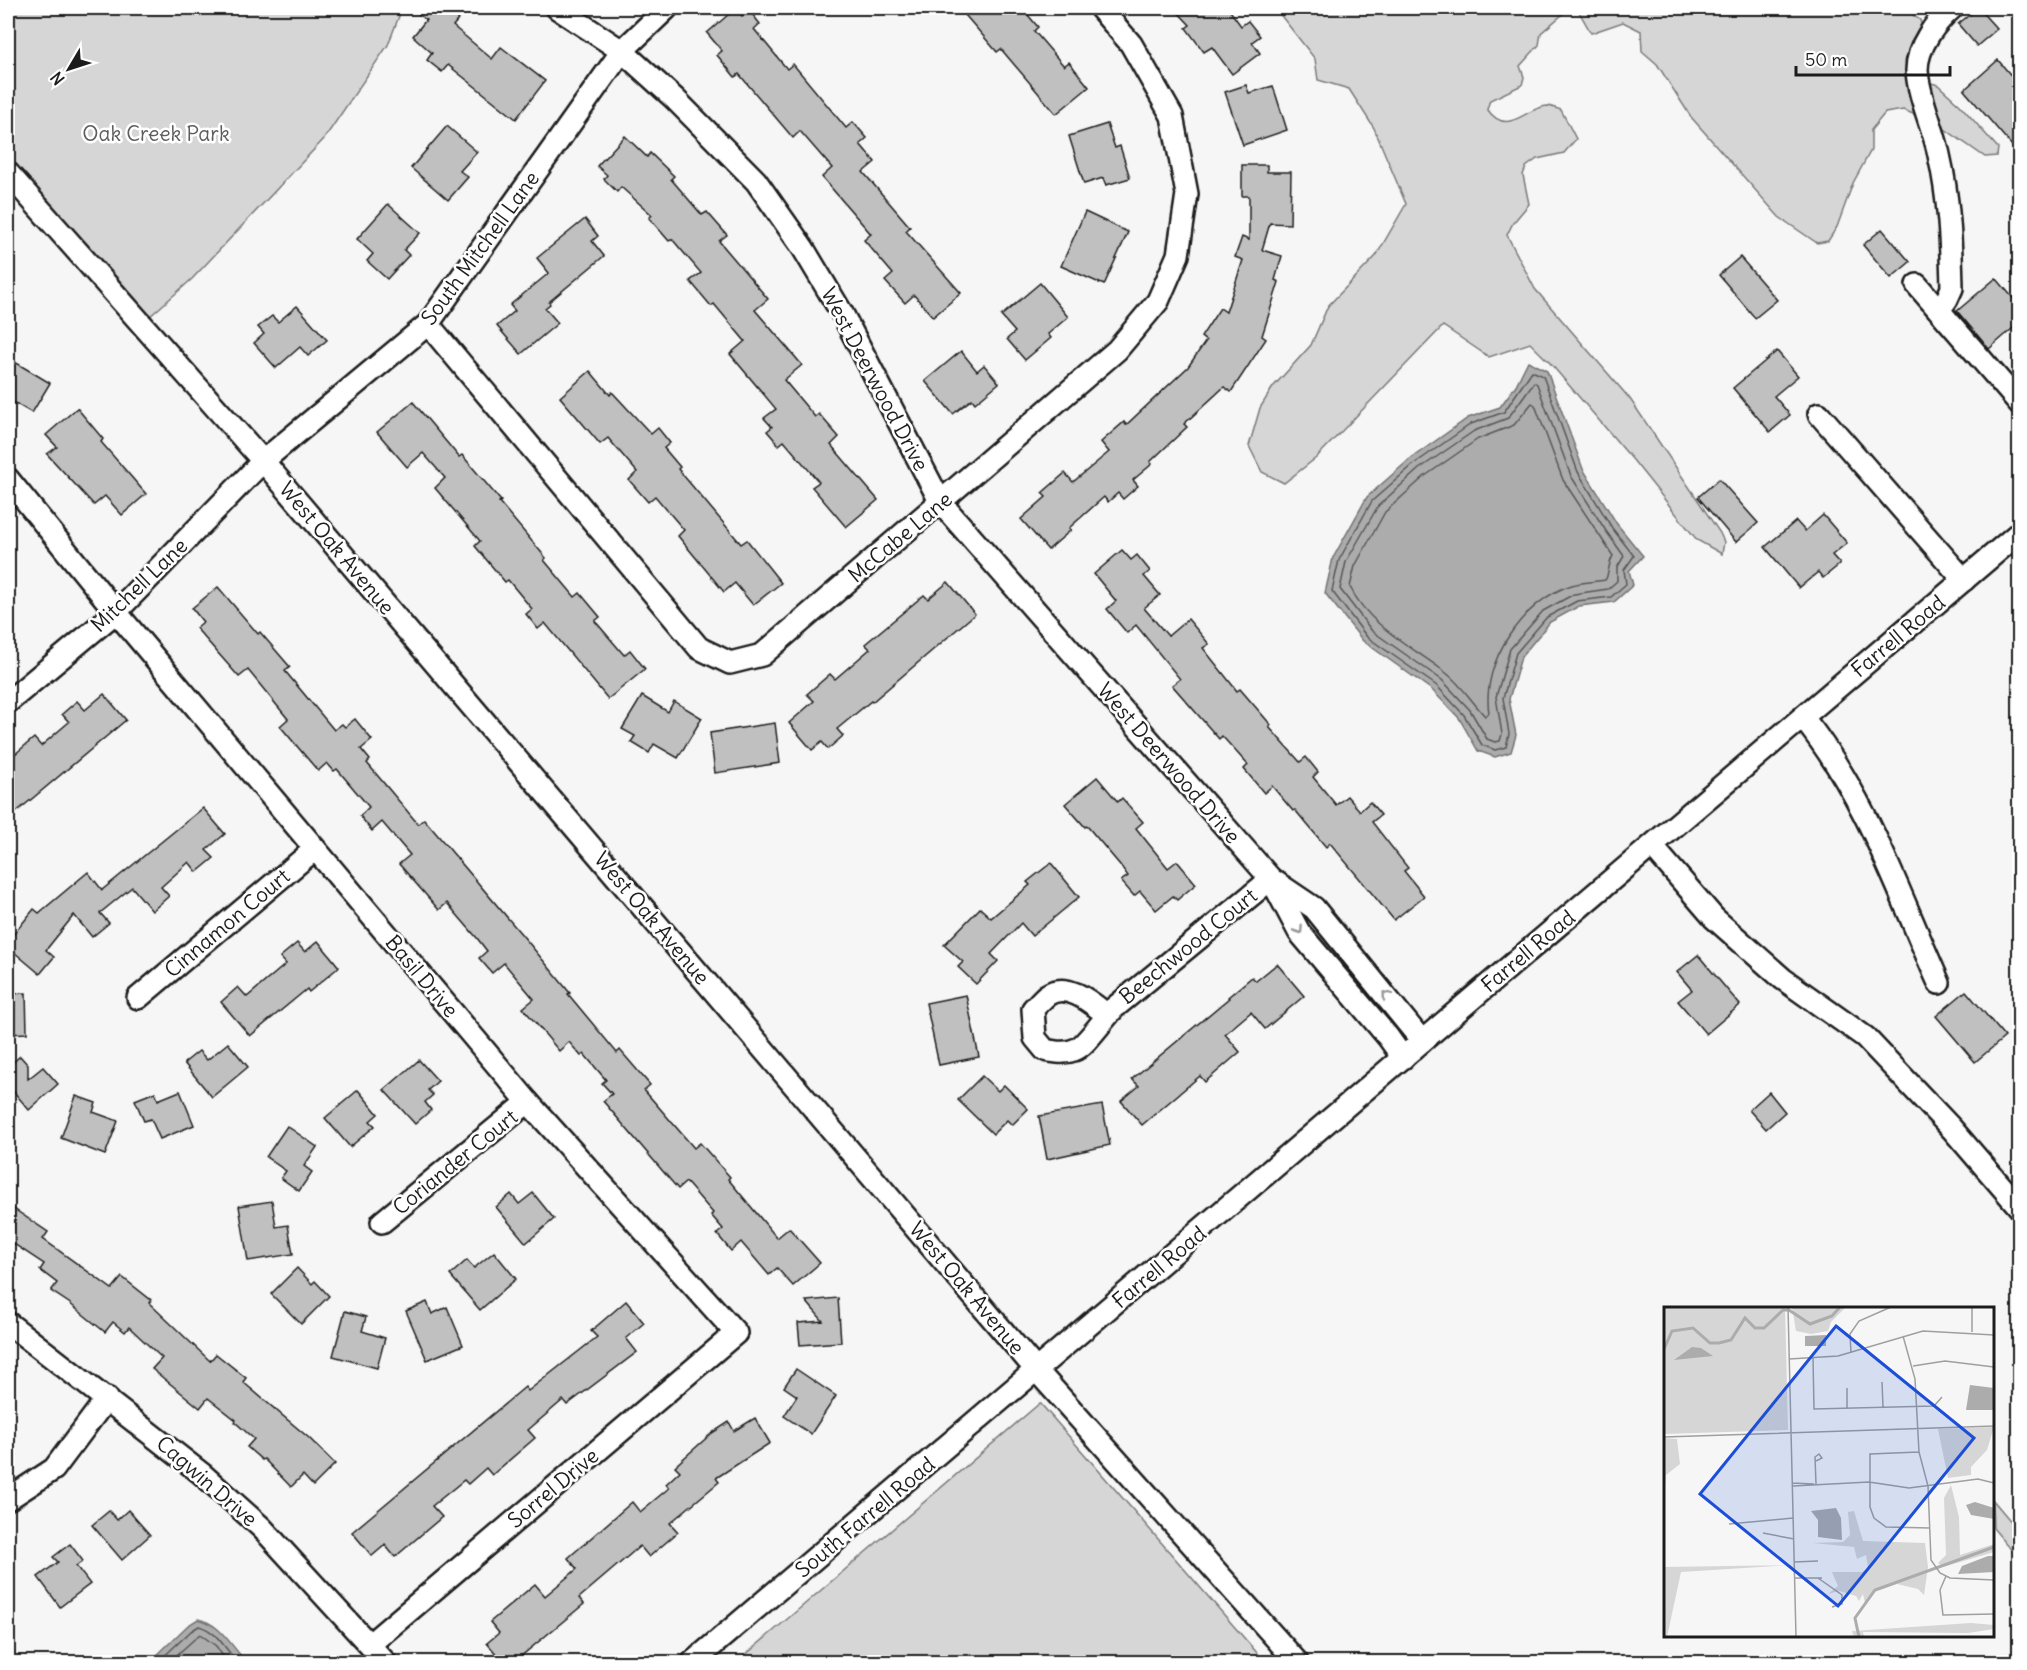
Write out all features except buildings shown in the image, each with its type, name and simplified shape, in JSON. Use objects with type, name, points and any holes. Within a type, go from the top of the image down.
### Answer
[{"type":"street","name":"West Deerwood Drive","points":[[557,8],[622,51],[675,99],[756,181],[803,248],[843,315],[941,503],[1271,879],[1299,932],[1404,1058]]},
{"type":"street","name":"South Mitchell Lane","points":[[263,461],[428,324],[622,51],[668,8]]},
{"type":"street","name":"McCabe Lane","points":[[428,324],[699,648],[730,663],[762,655],[1118,350],[1158,301],[1178,255],[1187,194],[1172,116],[1131,44],[1100,8]]},
{"type":"street","points":[[1939,310],[1952,288],[1947,195],[1939,153],[1917,69],[1926,37],[1952,8]]},
{"type":"street","name":"West Oak Avenue","points":[[8,173],[263,461],[1037,1371],[1297,1662]]},
{"type":"street","points":[[1917,285],[2019,404]]},
{"type":"street","points":[[1819,414],[1964,580]]},
{"type":"street","name":"Mitchell Lane","points":[[8,702],[116,612],[263,461]]},
{"type":"street","name":"Basil Drive","points":[[8,479],[116,612],[528,1102],[736,1333]]},
{"type":"street","name":"Farrell Road","points":[[1037,1371],[2019,532]]},
{"type":"street","points":[[1803,718],[1830,755],[1876,838],[1939,983]]},
{"type":"street","points":[[1652,846],[1714,918],[1783,979],[1865,1036],[1952,1129],[2019,1208]]},
{"type":"street","name":"Cinnamon Court","points":[[138,998],[315,849]]},
{"type":"street","name":"West Deerwood Drive","points":[[1271,879],[1314,908],[1422,1041]]},
{"type":"street","name":"Beechwood Court","points":[[1107,1015],[1271,879]]},
{"type":"street","name":"Coriander Court","points":[[382,1222],[528,1102]]},
{"type":"street","name":"Cagwin Drive","points":[[8,1323],[202,1474],[262,1528],[386,1662]]},
{"type":"street","name":"Sorrel Drive","points":[[370,1644],[736,1333]]},
{"type":"street","name":"South Farrell Road","points":[[693,1662],[1037,1371]]},
{"type":"street","points":[[8,1499],[54,1469],[107,1398]]},
{"type":"green space","name":"Oak Creek Park","points":[[8,8],[400,8],[401,11],[388,45],[324,139],[192,279],[148,318],[8,155]]},
{"type":"green space","points":[[1275,8],[1570,8],[1541,33],[1539,45],[1520,66],[1524,77],[1522,85],[1490,100],[1487,109],[1502,121],[1516,119],[1547,106],[1561,110],[1576,139],[1564,153],[1537,159],[1526,167],[1523,175],[1529,204],[1513,223],[1507,235],[1535,289],[1630,399],[1720,533],[1724,542],[1722,554],[1697,540],[1633,460],[1530,343],[1489,357],[1443,326],[1316,458],[1284,483],[1262,472],[1249,446],[1260,408],[1273,387],[1311,345],[1328,306],[1376,256],[1406,204],[1374,128],[1349,89],[1318,80],[1315,59]]},
{"type":"green space","points":[[1577,8],[1902,8],[1920,20],[1922,27],[1915,78],[1938,85],[1960,105],[1998,148],[1997,156],[1985,157],[1936,123],[1903,110],[1885,113],[1871,130],[1871,150],[1853,183],[1837,227],[1828,241],[1817,243],[1779,217],[1691,117],[1657,64],[1642,51],[1641,31],[1623,22],[1591,33]]},
{"type":"green space","points":[[1040,1403],[1265,1662],[737,1662]]},
{"type":"green space","points":[[1994,1501],[2019,1531],[2019,1559],[1994,1529]]},
{"type":"water","points":[[1528,361],[1547,371],[1583,469],[1617,524],[1643,556],[1629,571],[1633,585],[1614,602],[1579,606],[1550,622],[1521,657],[1509,699],[1516,735],[1511,752],[1495,757],[1478,751],[1459,718],[1432,690],[1363,641],[1325,593],[1333,558],[1367,497],[1410,459],[1468,418],[1500,407],[1516,385]]},
{"type":"water","points":[[198,1619],[220,1631],[247,1662],[150,1662],[187,1626]]}]
